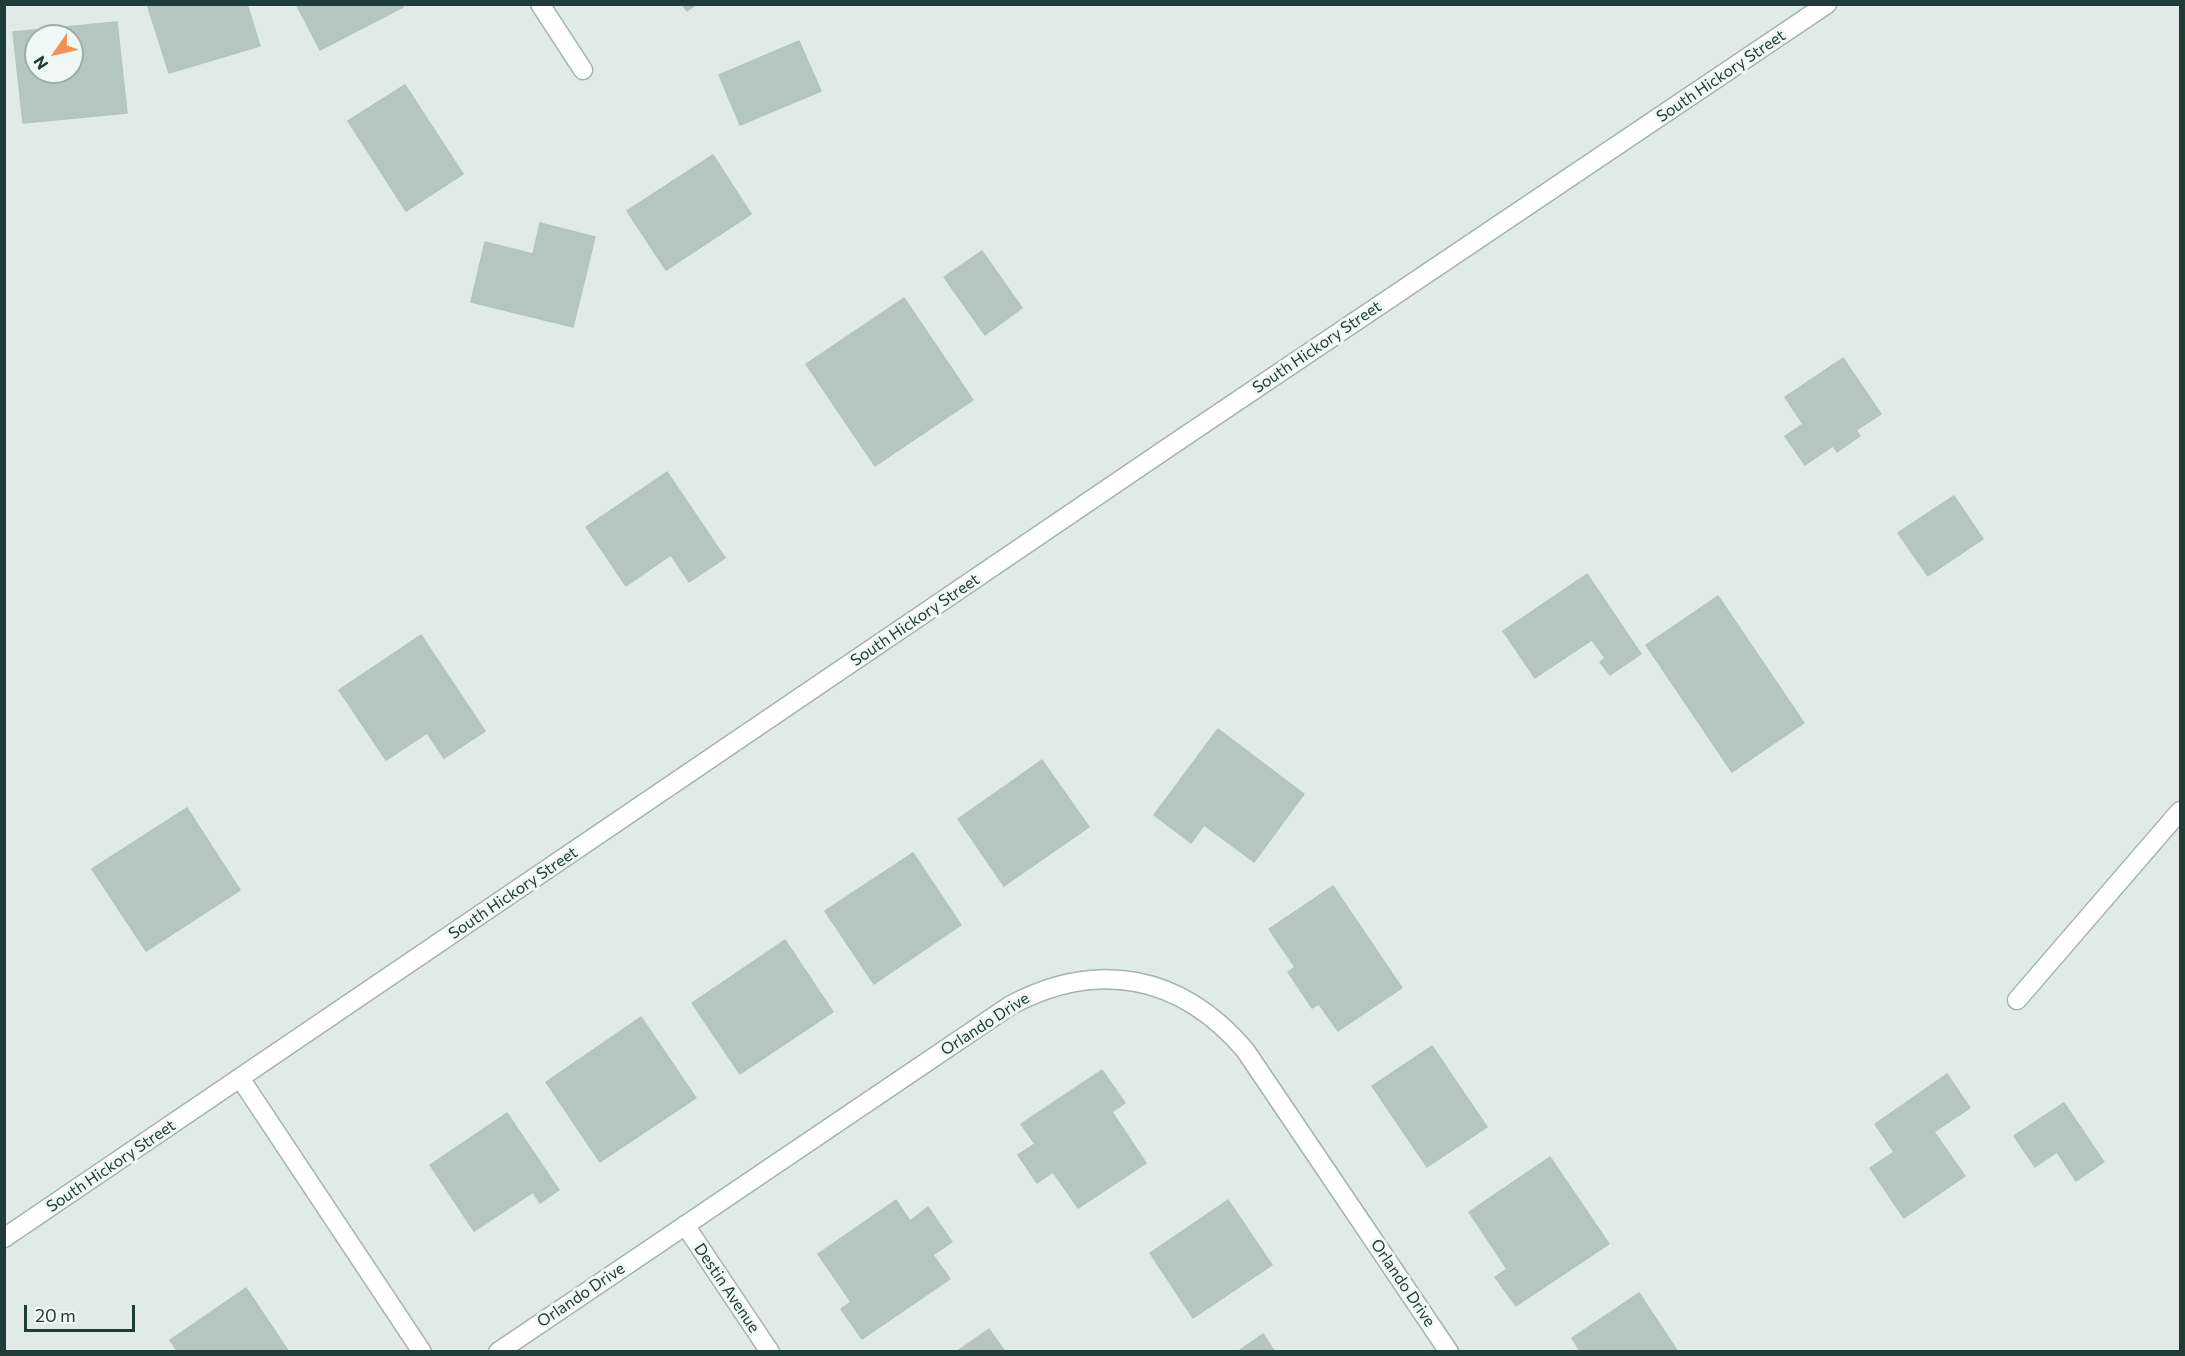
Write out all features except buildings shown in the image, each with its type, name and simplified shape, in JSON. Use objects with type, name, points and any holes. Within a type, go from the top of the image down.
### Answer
[{"type":"street","points":[[540,4],[584,70]]},
{"type":"street","name":"South Hickory Street","points":[[4,1238],[1159,453],[1827,4]]},
{"type":"street","points":[[2018,1000],[2181,811]]},
{"type":"street","name":"Orlando Drive","points":[[498,1352],[1011,1005],[1036,992],[1069,982],[1103,979],[1138,982],[1171,992],[1202,1008],[1228,1030],[1245,1050],[1449,1352]]},
{"type":"street","points":[[240,1078],[422,1352]]},
{"type":"street","name":"Destin Avenue","points":[[685,1226],[770,1352]]}]
